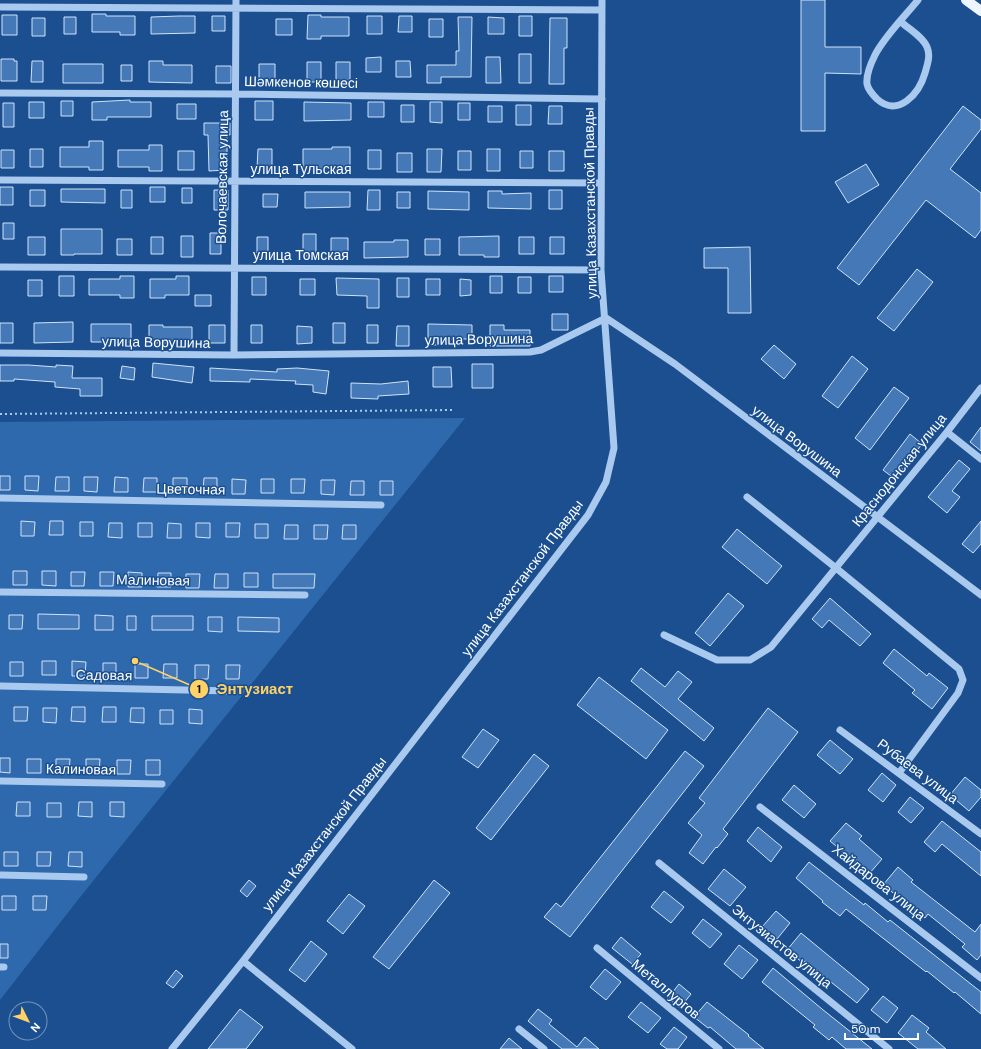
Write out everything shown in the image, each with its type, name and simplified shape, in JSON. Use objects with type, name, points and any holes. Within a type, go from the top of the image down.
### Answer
[{"type":"main road","points":[[966,0],[981,11]]},
{"type":"street","name":"Волочаевская улица","points":[[234,355],[236,0]]},
{"type":"street","name":"улица Казахстанской Правды","points":[[172,1049],[243,961],[588,515],[606,482],[614,448],[606,318],[601,270],[602,0]]},
{"type":"street","points":[[901,22],[923,41],[927,46],[929,54],[923,80],[918,90],[903,104],[895,106],[886,105],[873,95],[867,85],[868,75],[876,54],[918,0]]},
{"type":"street","points":[[0,7],[602,10]]},
{"type":"street","name":"Шәмкенов көшесі","points":[[0,93],[236,94],[602,99]]},
{"type":"street","name":"улица Тульская","points":[[0,180],[602,183]]},
{"type":"street","name":"улица Томская","points":[[0,267],[601,270]]},
{"type":"street","name":"улица Ворушина","points":[[0,353],[234,355],[530,352],[541,350],[606,318],[675,364],[981,595]]},
{"type":"street","name":"Краснодонская улица","points":[[664,635],[717,660],[750,660],[771,646],[947,432],[981,388]]},
{"type":"street","points":[[947,432],[981,458]]},
{"type":"street","points":[[747,497],[959,669],[963,680],[958,693],[899,773]]},
{"type":"street","name":"Цветочная","points":[[0,498],[381,505]]},
{"type":"street","name":"Малиновая","points":[[0,592],[305,595]]},
{"type":"street","name":"Садовая","points":[[0,686],[232,691]]},
{"type":"street","name":"Рубаева улица","points":[[840,730],[981,834]]},
{"type":"street","name":"Калиновая","points":[[0,781],[162,784]]},
{"type":"street","name":"Хайдарова улица","points":[[760,807],[981,978]]},
{"type":"street","name":"Энтузиастов улица","points":[[659,863],[889,1049]]},
{"type":"street","points":[[0,875],[84,877]]},
{"type":"street","name":"Металлургов","points":[[597,948],[719,1049]]},
{"type":"street","points":[[243,961],[352,1049]]},
{"type":"street","points":[[519,1029],[544,1049]]},
{"type":"path","points":[[0,414],[455,410]]},
{"type":"shaded area","points":[[465,418],[77,901],[0,1000],[0,422]]},
{"type":"building","points":[[801,0],[825,0],[825,47],[861,47],[861,74],[825,73],[825,131],[801,131]]},
{"type":"building","points":[[92,14],[106,14],[106,16],[135,16],[135,35],[120,35],[120,32],[92,32]]},
{"type":"building","points":[[2,15],[17,15],[17,35],[2,35]]},
{"type":"building","points":[[308,15],[321,15],[321,17],[349,17],[349,36],[321,36],[321,39],[307,39]]},
{"type":"building","points":[[195,16],[195,33],[151,34],[151,17]]},
{"type":"building","points":[[212,16],[225,16],[225,31],[212,31]]},
{"type":"building","points":[[367,16],[382,16],[382,34],[367,34]]},
{"type":"building","points":[[399,16],[412,16],[412,32],[398,32]]},
{"type":"building","points":[[519,16],[532,16],[532,36],[519,36]]},
{"type":"building","points":[[64,17],[76,17],[76,34],[64,34]]},
{"type":"building","points":[[458,17],[472,17],[471,77],[441,77],[441,83],[427,83],[427,65],[456,65],[456,51],[459,51]]},
{"type":"building","points":[[488,17],[504,18],[504,34],[488,34]]},
{"type":"building","points":[[32,18],[45,18],[45,36],[32,36]]},
{"type":"building","points":[[550,18],[567,18],[567,48],[564,48],[564,84],[549,84]]},
{"type":"building","points":[[276,19],[292,19],[292,35],[276,35]]},
{"type":"building","points":[[429,19],[443,19],[443,37],[429,37]]},
{"type":"building","points":[[519,54],[531,54],[531,83],[519,83]]},
{"type":"building","points":[[381,57],[381,72],[366,72],[366,58]]},
{"type":"building","points":[[486,57],[500,57],[501,83],[486,83]]},
{"type":"building","points":[[1,59],[14,59],[14,61],[17,61],[17,81],[1,81]]},
{"type":"building","points":[[32,61],[43,61],[43,82],[31,82]]},
{"type":"building","points":[[149,61],[163,61],[163,65],[192,65],[192,83],[149,82]]},
{"type":"building","points":[[396,61],[410,61],[411,77],[396,77]]},
{"type":"building","points":[[307,62],[321,62],[321,82],[307,82]]},
{"type":"building","points":[[336,62],[350,62],[350,82],[336,82]]},
{"type":"building","points":[[63,64],[103,64],[103,83],[63,83]]},
{"type":"building","points":[[259,64],[275,64],[275,83],[259,83]]},
{"type":"building","points":[[121,65],[132,65],[132,81],[121,81]]},
{"type":"building","points":[[216,66],[231,66],[231,83],[216,83]]},
{"type":"building","points":[[130,100],[130,102],[151,102],[151,117],[107,117],[107,120],[92,120],[92,102]]},
{"type":"building","points":[[61,101],[73,101],[73,116],[61,116]]},
{"type":"building","points":[[255,101],[273,101],[273,120],[255,120]]},
{"type":"building","points":[[29,102],[44,102],[44,118],[29,118]]},
{"type":"building","points":[[304,102],[351,103],[351,120],[304,121]]},
{"type":"building","points":[[368,102],[384,102],[384,117],[368,117]]},
{"type":"building","points":[[430,102],[442,102],[442,123],[430,122]]},
{"type":"building","points":[[3,103],[14,103],[14,127],[3,127]]},
{"type":"building","points":[[458,103],[470,103],[470,120],[458,120]]},
{"type":"building","points":[[177,104],[196,104],[196,119],[177,119]]},
{"type":"building","points":[[401,105],[414,105],[414,122],[401,122]]},
{"type":"building","points":[[516,105],[531,105],[531,125],[516,125]]},
{"type":"building","points":[[488,106],[502,106],[502,122],[488,122]]},
{"type":"building","points":[[549,106],[562,106],[562,124],[548,124]]},
{"type":"building","points":[[963,106],[981,120],[981,129],[950,169],[981,193],[981,230],[975,238],[926,200],[859,285],[837,268]]},
{"type":"building","points":[[204,123],[230,123],[230,135],[227,135],[227,170],[209,171],[208,135],[204,135]]},
{"type":"building","points":[[89,141],[103,141],[103,170],[89,170],[89,167],[60,167],[60,147],[89,147]]},
{"type":"building","points":[[149,145],[162,145],[162,171],[149,171],[149,167],[118,167],[118,150],[149,150]]},
{"type":"building","points":[[332,147],[350,147],[350,169],[303,168],[303,149],[332,149]]},
{"type":"building","points":[[30,149],[43,149],[43,167],[30,167]]},
{"type":"building","points":[[258,149],[272,149],[272,168],[257,168]]},
{"type":"building","points":[[427,149],[442,149],[441,172],[427,172]]},
{"type":"building","points":[[487,149],[500,149],[500,171],[487,171]]},
{"type":"building","points":[[1,150],[14,150],[14,168],[1,168]]},
{"type":"building","points":[[368,150],[381,150],[381,169],[368,169]]},
{"type":"building","points":[[178,151],[194,151],[194,170],[178,170]]},
{"type":"building","points":[[458,151],[471,151],[471,170],[458,170]]},
{"type":"building","points":[[520,151],[533,151],[533,168],[520,168]]},
{"type":"building","points":[[549,151],[564,151],[564,171],[549,171]]},
{"type":"building","points":[[397,153],[412,153],[412,172],[397,172]]},
{"type":"building","points":[[866,164],[879,185],[848,203],[835,182]]},
{"type":"building","points":[[0,187],[13,187],[13,205],[0,205]]},
{"type":"building","points":[[150,187],[165,187],[165,202],[150,202]]},
{"type":"building","points":[[182,188],[192,188],[192,203],[182,203]]},
{"type":"building","points":[[61,189],[105,189],[105,203],[61,202]]},
{"type":"building","points":[[30,190],[45,190],[45,206],[30,206]]},
{"type":"building","points":[[121,190],[132,190],[132,208],[121,208]]},
{"type":"building","points":[[214,190],[228,190],[228,210],[214,210]]},
{"type":"building","points":[[368,190],[380,190],[380,210],[367,210]]},
{"type":"building","points":[[549,190],[562,190],[562,209],[549,209]]},
{"type":"building","points":[[428,191],[469,192],[469,210],[428,209]]},
{"type":"building","points":[[488,191],[502,191],[502,194],[531,193],[531,209],[488,208]]},
{"type":"building","points":[[305,192],[350,192],[350,207],[305,208]]},
{"type":"building","points":[[397,192],[410,192],[410,208],[397,208]]},
{"type":"building","points":[[263,194],[278,194],[277,207],[263,207]]},
{"type":"building","points":[[3,223],[14,223],[14,239],[3,239]]},
{"type":"building","points":[[61,229],[102,229],[102,254],[61,255]]},
{"type":"building","points":[[210,233],[221,233],[221,254],[210,254]]},
{"type":"building","points":[[303,234],[316,234],[316,256],[303,256]]},
{"type":"building","points":[[181,236],[193,236],[193,257],[181,257]]},
{"type":"building","points":[[499,236],[499,257],[484,257],[484,255],[459,255],[459,237]]},
{"type":"building","points":[[28,237],[45,237],[45,255],[28,255]]},
{"type":"building","points":[[151,237],[163,237],[163,254],[151,254]]},
{"type":"building","points":[[257,237],[268,237],[268,257],[257,258]]},
{"type":"building","points":[[519,237],[534,237],[534,254],[519,254]]},
{"type":"building","points":[[550,237],[564,237],[564,254],[550,254]]},
{"type":"building","points":[[331,238],[348,238],[348,255],[331,255]]},
{"type":"building","points":[[117,239],[132,239],[132,255],[117,255]]},
{"type":"building","points":[[425,239],[440,239],[440,255],[425,255]]},
{"type":"building","points":[[394,240],[408,240],[408,257],[364,258],[364,242],[394,242]]},
{"type":"building","points":[[750,247],[751,313],[728,313],[728,268],[704,268],[704,248]]},
{"type":"building","points":[[917,269],[933,282],[894,331],[877,318]]},
{"type":"building","points":[[59,276],[74,276],[74,296],[59,296]]},
{"type":"building","points":[[120,276],[134,276],[134,298],[120,298],[120,295],[89,295],[89,279],[120,279]]},
{"type":"building","points":[[176,276],[189,276],[189,295],[165,295],[165,298],[150,298],[150,279],[176,279]]},
{"type":"building","points":[[490,276],[502,276],[502,293],[490,293]]},
{"type":"building","points":[[549,276],[563,276],[563,292],[549,292]]},
{"type":"building","points":[[252,277],[266,277],[266,295],[252,295]]},
{"type":"building","points":[[518,277],[531,277],[531,293],[518,293]]},
{"type":"building","points":[[336,278],[379,279],[379,308],[367,308],[367,296],[337,295]]},
{"type":"building","points":[[397,278],[409,278],[409,297],[397,297]]},
{"type":"building","points":[[300,279],[315,279],[315,295],[300,295]]},
{"type":"building","points":[[426,279],[440,279],[440,295],[426,295]]},
{"type":"building","points":[[460,279],[471,280],[471,295],[460,296]]},
{"type":"building","points":[[28,280],[42,280],[42,296],[28,296]]},
{"type":"building","points":[[195,295],[211,295],[211,306],[195,306]]},
{"type":"building","points":[[552,314],[568,314],[568,330],[552,330]]},
{"type":"building","points":[[73,322],[73,342],[34,343],[34,323]]},
{"type":"building","points":[[0,323],[13,323],[13,343],[0,343]]},
{"type":"building","points":[[333,323],[345,323],[345,343],[333,343]]},
{"type":"building","points":[[91,324],[131,324],[131,342],[91,342]]},
{"type":"building","points":[[428,324],[472,325],[472,339],[441,339],[441,345],[428,345]]},
{"type":"building","points":[[149,325],[163,325],[163,327],[192,327],[192,343],[149,343]]},
{"type":"building","points":[[209,325],[225,325],[225,343],[209,343]]},
{"type":"building","points":[[251,325],[262,325],[262,343],[251,343]]},
{"type":"building","points":[[367,325],[378,325],[378,343],[367,343]]},
{"type":"building","points":[[490,325],[504,325],[504,330],[530,330],[530,346],[490,346]]},
{"type":"building","points":[[297,326],[312,327],[312,343],[297,344]]},
{"type":"building","points":[[397,326],[409,326],[409,346],[396,346]]},
{"type":"building","points":[[774,345],[796,364],[784,379],[761,359]]},
{"type":"building","points":[[852,356],[868,369],[838,408],[822,396]]},
{"type":"building","points":[[153,363],[194,367],[192,383],[152,377]]},
{"type":"building","points":[[472,364],[493,364],[493,388],[472,388]]},
{"type":"building","points":[[0,365],[56,367],[56,365],[73,366],[72,378],[102,378],[102,396],[80,396],[80,389],[55,387],[55,382],[14,379],[14,381],[0,381]]},
{"type":"building","points":[[122,366],[135,368],[134,380],[120,378]]},
{"type":"building","points":[[433,367],[451,367],[452,387],[433,387]]},
{"type":"building","points":[[210,368],[277,372],[277,369],[297,368],[329,371],[326,394],[313,392],[313,385],[295,384],[296,381],[250,379],[250,382],[210,381]]},
{"type":"building","points":[[408,381],[409,394],[378,396],[378,399],[351,398],[351,383],[381,384]]},
{"type":"building","points":[[894,387],[909,398],[870,450],[855,438]]},
{"type":"building","points":[[981,427],[981,451],[970,442]]},
{"type":"building","points":[[910,434],[922,444],[895,479],[883,470]]},
{"type":"building","points":[[959,460],[970,469],[952,491],[960,497],[947,513],[928,497]]},
{"type":"building","points":[[0,476],[10,476],[10,490],[0,490]]},
{"type":"building","points":[[25,476],[39,476],[38,491],[25,490]]},
{"type":"building","points":[[56,477],[69,477],[69,491],[55,491]]},
{"type":"building","points":[[84,477],[98,477],[97,492],[84,491]]},
{"type":"building","points":[[115,477],[128,478],[128,492],[114,492]]},
{"type":"building","points":[[144,478],[157,478],[157,492],[143,492]]},
{"type":"building","points":[[173,478],[187,478],[187,492],[173,492]]},
{"type":"building","points":[[204,478],[217,478],[217,492],[203,492]]},
{"type":"building","points":[[232,479],[246,480],[245,494],[232,494]]},
{"type":"building","points":[[261,479],[274,479],[274,493],[261,493]]},
{"type":"building","points":[[291,479],[305,479],[304,493],[291,493]]},
{"type":"building","points":[[321,480],[335,480],[334,495],[321,494]]},
{"type":"building","points":[[351,481],[364,481],[364,495],[350,495]]},
{"type":"building","points":[[380,481],[393,481],[393,495],[380,495]]},
{"type":"building","points":[[21,521],[35,522],[34,536],[21,536]]},
{"type":"building","points":[[50,521],[63,521],[63,535],[49,535]]},
{"type":"building","points":[[981,521],[981,544],[973,553],[962,544]]},
{"type":"building","points":[[80,522],[93,522],[93,536],[80,536]]},
{"type":"building","points":[[109,523],[122,523],[122,538],[108,537]]},
{"type":"building","points":[[138,523],[152,523],[152,537],[138,537]]},
{"type":"building","points":[[168,523],[181,524],[181,538],[167,538]]},
{"type":"building","points":[[196,523],[210,523],[210,538],[196,537]]},
{"type":"building","points":[[226,523],[240,523],[239,537],[226,537]]},
{"type":"building","points":[[255,524],[268,524],[268,538],[255,538]]},
{"type":"building","points":[[285,525],[298,525],[298,539],[284,539]]},
{"type":"building","points":[[314,525],[328,525],[327,539],[314,539]]},
{"type":"building","points":[[343,525],[356,525],[356,539],[342,539]]},
{"type":"building","points":[[737,529],[782,566],[767,584],[722,547]]},
{"type":"building","points":[[13,571],[27,571],[27,585],[13,585]]},
{"type":"building","points":[[42,571],[56,571],[56,586],[42,585]]},
{"type":"building","points":[[71,572],[85,572],[84,586],[71,586]]},
{"type":"building","points":[[100,572],[114,572],[113,586],[100,586]]},
{"type":"building","points":[[128,572],[142,573],[142,587],[128,587]]},
{"type":"building","points":[[158,573],[171,573],[171,587],[157,587]]},
{"type":"building","points":[[244,573],[258,573],[258,587],[244,587]]},
{"type":"building","points":[[186,574],[200,574],[199,588],[186,588]]},
{"type":"building","points":[[215,574],[228,574],[228,588],[214,588]]},
{"type":"building","points":[[273,574],[315,574],[314,588],[273,588]]},
{"type":"building","points":[[728,593],[744,606],[710,646],[695,633]]},
{"type":"building","points":[[830,598],[871,634],[860,646],[829,620],[822,628],[812,619]]},
{"type":"building","points":[[38,614],[79,615],[79,629],[38,629]]},
{"type":"building","points":[[9,615],[23,615],[22,629],[9,629]]},
{"type":"building","points":[[95,615],[113,616],[113,630],[95,630]]},
{"type":"building","points":[[127,616],[136,616],[136,630],[127,630]]},
{"type":"building","points":[[152,616],[193,616],[193,630],[152,630]]},
{"type":"building","points":[[208,617],[222,617],[222,632],[208,631]]},
{"type":"building","points":[[238,617],[279,618],[279,632],[238,631]]},
{"type":"building","points":[[894,649],[927,676],[929,673],[948,688],[932,709],[912,693],[915,690],[883,663]]},
{"type":"building","points":[[42,661],[56,661],[56,675],[42,675]]},
{"type":"building","points":[[72,661],[86,662],[85,676],[72,676]]},
{"type":"building","points":[[10,662],[23,662],[23,676],[10,676]]},
{"type":"building","points":[[103,663],[116,663],[116,677],[103,677]]},
{"type":"building","points":[[135,664],[148,664],[148,678],[135,678]]},
{"type":"building","points":[[164,664],[177,664],[177,678],[163,678]]},
{"type":"building","points":[[195,665],[209,665],[208,679],[195,679]]},
{"type":"building","points":[[226,665],[240,665],[239,679],[226,679]]},
{"type":"building","points":[[641,668],[665,687],[678,671],[692,682],[678,699],[714,728],[704,741],[631,681]]},
{"type":"building","points":[[599,677],[668,730],[646,759],[577,705]]},
{"type":"building","points":[[14,707],[28,707],[27,721],[14,721]]},
{"type":"building","points":[[72,707],[85,707],[85,722],[71,721]]},
{"type":"building","points":[[103,707],[116,707],[116,722],[102,722]]},
{"type":"building","points":[[43,708],[57,708],[56,723],[43,722]]},
{"type":"building","points":[[131,708],[144,708],[144,723],[130,722]]},
{"type":"building","points":[[768,708],[798,732],[723,829],[728,834],[703,864],[689,853],[702,835],[688,823],[705,803],[699,798]]},
{"type":"building","points":[[189,709],[202,710],[202,724],[189,723]]},
{"type":"building","points":[[160,710],[173,710],[173,724],[160,724]]},
{"type":"building","points":[[483,729],[499,740],[478,768],[462,757]]},
{"type":"building","points":[[830,740],[853,759],[840,774],[817,755]]},
{"type":"building","points":[[685,751],[704,766],[570,937],[544,917],[556,903],[561,907]]},
{"type":"building","points":[[534,754],[549,766],[491,840],[476,828]]},
{"type":"building","points":[[0,758],[10,758],[10,773],[0,772]]},
{"type":"building","points":[[27,759],[41,759],[41,773],[27,773]]},
{"type":"building","points":[[56,759],[70,759],[69,773],[56,773]]},
{"type":"building","points":[[86,759],[100,759],[99,773],[86,773]]},
{"type":"building","points":[[117,760],[131,760],[130,774],[117,774]]},
{"type":"building","points":[[146,760],[160,760],[160,775],[146,775]]},
{"type":"building","points":[[882,773],[896,785],[883,802],[868,790]]},
{"type":"building","points":[[965,777],[981,790],[981,797],[969,811],[950,795]]},
{"type":"building","points":[[794,785],[816,804],[804,818],[782,800]]},
{"type":"building","points":[[910,797],[924,808],[911,823],[898,812]]},
{"type":"building","points":[[17,802],[30,802],[30,816],[16,816]]},
{"type":"building","points":[[79,802],[92,802],[92,817],[78,816]]},
{"type":"building","points":[[110,802],[124,802],[124,817],[110,816]]},
{"type":"building","points":[[47,803],[61,803],[61,817],[47,817]]},
{"type":"building","points":[[942,821],[981,852],[981,876],[942,844],[935,852],[924,842]]},
{"type":"building","points":[[846,823],[862,836],[859,839],[882,859],[869,874],[830,841]]},
{"type":"building","points":[[758,827],[782,847],[771,862],[747,841]]},
{"type":"building","points":[[4,852],[18,852],[18,866],[4,866]]},
{"type":"building","points":[[37,852],[51,852],[50,866],[37,866]]},
{"type":"building","points":[[69,852],[82,852],[82,867],[68,866]]},
{"type":"building","points":[[809,862],[864,905],[865,903],[888,922],[890,920],[981,992],[981,1014],[955,992],[954,993],[927,971],[926,972],[846,909],[840,916],[822,902],[823,901],[796,878]]},
{"type":"building","points":[[898,867],[913,880],[911,882],[975,932],[981,924],[981,955],[977,960],[962,947],[965,944],[928,914],[925,918],[883,885]]},
{"type":"building","points":[[724,869],[746,887],[730,906],[708,889]]},
{"type":"building","points":[[249,880],[256,886],[247,897],[240,891]]},
{"type":"building","points":[[434,880],[450,893],[389,969],[373,957]]},
{"type":"building","points":[[664,891],[684,907],[671,923],[651,907]]},
{"type":"building","points":[[349,894],[365,906],[343,934],[327,921]]},
{"type":"building","points":[[2,896],[16,896],[16,910],[2,910]]},
{"type":"building","points":[[33,896],[47,896],[46,910],[33,910]]},
{"type":"building","points":[[776,911],[790,923],[777,939],[762,927]]},
{"type":"building","points":[[703,919],[722,934],[710,948],[692,933]]},
{"type":"building","points":[[801,933],[869,989],[857,1003],[805,961],[803,963],[787,950]]},
{"type":"building","points":[[621,937],[641,954],[632,964],[612,948]]},
{"type":"building","points":[[311,941],[327,954],[305,982],[289,970]]},
{"type":"building","points":[[0,944],[8,944],[8,958],[0,958]]},
{"type":"building","points":[[739,945],[758,960],[742,979],[724,964]]},
{"type":"building","points":[[773,968],[872,1049],[846,1049],[832,1037],[829,1040],[813,1027],[815,1025],[762,982]]},
{"type":"building","points":[[605,969],[621,982],[606,1000],[590,987]]},
{"type":"building","points":[[176,970],[183,976],[173,988],[166,983]]},
{"type":"building","points":[[679,984],[691,994],[680,1008],[668,998]]},
{"type":"building","points":[[883,996],[898,1008],[887,1023],[871,1010]]},
{"type":"building","points":[[641,1002],[661,1018],[648,1033],[628,1017]]},
{"type":"building","points":[[707,1002],[749,1035],[748,1036],[764,1049],[736,1049],[710,1027],[708,1028],[694,1017]]},
{"type":"building","points":[[240,1009],[263,1027],[246,1049],[208,1049]]},
{"type":"building","points":[[538,1009],[552,1020],[549,1024],[577,1047],[585,1037],[599,1049],[562,1049],[528,1021]]},
{"type":"building","points":[[912,1015],[929,1028],[926,1032],[946,1049],[918,1049],[898,1033]]},
{"type":"building","points":[[674,1027],[687,1037],[678,1049],[667,1049],[660,1044]]},
{"type":"building","points":[[509,1038],[522,1049],[500,1049]]},
{"type":"place","name":"Энтузиаст","points":[[135,661]]}]
